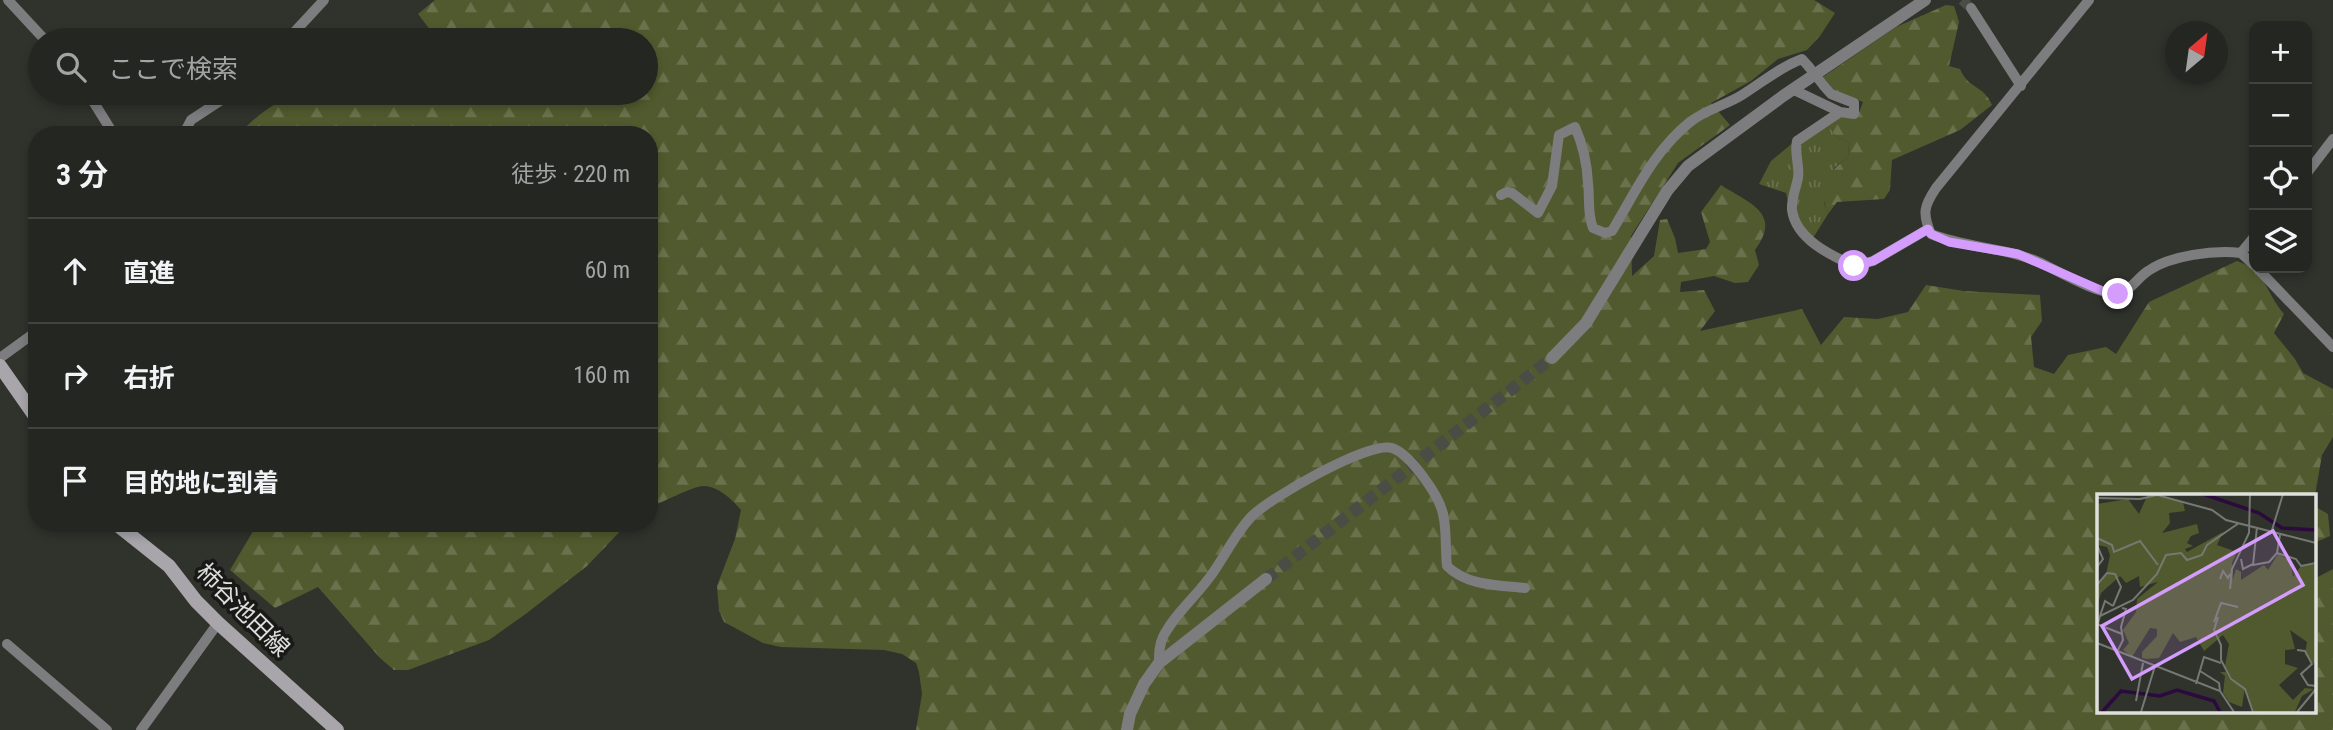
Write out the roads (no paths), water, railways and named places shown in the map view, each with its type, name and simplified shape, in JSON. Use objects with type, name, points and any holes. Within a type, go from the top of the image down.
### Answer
[{"type":"main road","points":[[0,366],[28,406]]},
{"type":"main road","name":"柿谷池田線","points":[[126,532],[169,566],[195,601],[327,727]]},
{"type":"street","points":[[8,0],[34,28]]},
{"type":"street","points":[[298,28],[324,0]]},
{"type":"street","points":[[1552,358],[1586,323],[1667,191],[1688,166],[1925,0]]},
{"type":"street","points":[[2089,0],[1925,204],[1925,221],[1931,234],[1949,242],[2018,254],[2111,294],[2129,289],[2153,267],[2205,252],[2241,253],[2249,260]]},
{"type":"street","points":[[1971,8],[2021,86]]},
{"type":"street","points":[[1501,195],[1512,193],[1538,213],[1552,186],[1559,135],[1575,127],[1583,146],[1587,171],[1589,218],[1593,228],[1605,233],[1612,232],[1656,156],[1681,128],[1738,98],[1774,72],[1802,58],[1830,94],[1854,103],[1854,114],[1840,112],[1794,90]]},
{"type":"street","points":[[95,105],[108,126]]},
{"type":"street","points":[[188,126],[191,120],[214,105]]},
{"type":"street","points":[[1840,112],[1797,141],[1795,152],[1798,178],[1791,207],[1795,221],[1814,244],[1854,266],[1873,261],[1928,229]]},
{"type":"street","points":[[2312,166],[2333,139]]},
{"type":"street","points":[[2241,253],[2249,243]]},
{"type":"street","points":[[2262,273],[2333,347]]},
{"type":"street","points":[[0,358],[28,338]]},
{"type":"street","points":[[1159,663],[1161,640],[1169,626],[1211,575],[1251,517],[1292,487],[1381,448],[1391,448],[1409,459],[1439,503],[1443,514],[1447,566],[1457,577],[1525,588]]},
{"type":"street","points":[[1127,730],[1130,714],[1144,684],[1159,663],[1266,579]]},
{"type":"street","points":[[141,730],[218,623]]},
{"type":"street","points":[[6,644],[107,730]]},
{"type":"tunnel","points":[[1962,0],[1971,8]]},
{"type":"tunnel","points":[[1266,579],[1552,358]]}]
